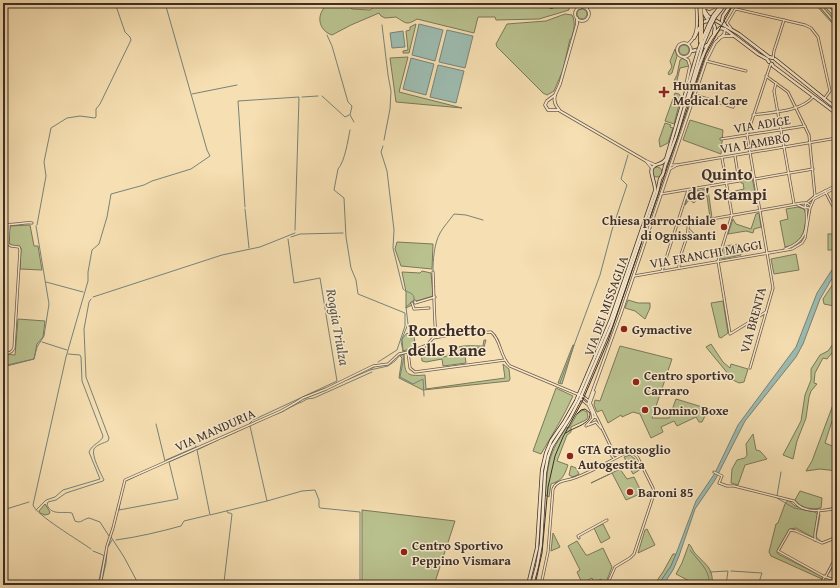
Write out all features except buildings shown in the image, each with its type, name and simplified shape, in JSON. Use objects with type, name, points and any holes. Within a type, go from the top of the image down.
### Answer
[{"type":"highway","points":[[542,3],[551,6],[562,3]]},
{"type":"highway","points":[[549,3],[556,3]]},
{"type":"highway","points":[[702,43],[701,20],[704,4]]},
{"type":"main road","points":[[680,121],[702,43],[714,16],[724,3]]},
{"type":"main road","points":[[732,3],[722,20],[724,24],[735,32]]},
{"type":"main road","points":[[712,39],[715,28],[704,16],[704,4],[711,6],[717,4]]},
{"type":"main road","points":[[704,10],[708,16],[731,34],[768,60],[773,66],[837,114]]},
{"type":"main road","points":[[694,38],[701,24],[704,22],[735,32],[769,57],[774,58],[837,109]]},
{"type":"main road","points":[[680,121],[709,44],[717,30],[723,27]]},
{"type":"main road","points":[[731,34],[739,34]]},
{"type":"main road","points":[[692,51],[704,48],[709,44]]},
{"type":"main road","points":[[652,168],[662,164],[666,159],[700,51]]},
{"type":"main road","points":[[771,63],[770,59],[774,58]]},
{"type":"main road","points":[[771,63],[775,62],[774,58]]},
{"type":"main road","name":"VIA DEI MISSAGLIA","points":[[532,585],[537,566],[540,544],[545,473],[548,457],[552,446],[570,418],[580,397],[614,317],[657,193],[661,177],[664,174],[663,170],[680,121]]},
{"type":"main road","points":[[657,165],[661,166],[663,170]]},
{"type":"main road","name":"VIA DEI MISSAGLIA","points":[[528,585],[536,548],[544,458],[551,441],[580,397],[611,319],[655,191],[651,173],[652,168]]},
{"type":"main road","points":[[653,177],[661,177]]},
{"type":"street","points":[[577,24],[588,18],[589,14],[586,3],[575,13],[577,24],[563,76],[555,95],[554,101],[556,106],[560,110],[646,161],[657,165]]},
{"type":"street","points":[[688,44],[694,38],[696,26],[696,3]]},
{"type":"street","points":[[735,32],[727,23],[739,3]]},
{"type":"street","points":[[818,3],[835,23]]},
{"type":"street","points":[[580,8],[584,8],[588,11]]},
{"type":"street","points":[[736,9],[805,25],[811,28],[818,37],[830,91],[824,99]]},
{"type":"street","points":[[576,18],[581,21]]},
{"type":"street","points":[[774,58],[774,51],[784,20]]},
{"type":"street","points":[[723,27],[724,34]]},
{"type":"street","points":[[718,38],[724,34],[731,34]]},
{"type":"street","points":[[718,38],[724,36],[734,36]]},
{"type":"street","name":"VIA DEI MISSAGLIA","points":[[589,403],[634,276],[706,61],[718,38]]},
{"type":"street","points":[[682,101],[690,66],[688,60],[683,57],[678,52],[678,47],[682,43],[688,44],[692,51],[690,55],[683,57]]},
{"type":"street","points":[[706,61],[746,71]]},
{"type":"street","points":[[747,135],[771,63]]},
{"type":"street","points":[[766,76],[788,92],[805,126],[810,142],[815,196]]},
{"type":"street","points":[[776,83],[774,91],[780,130],[795,204]]},
{"type":"street","points":[[555,95],[546,103],[545,107],[550,110],[560,110]]},
{"type":"street","points":[[695,95],[733,107],[734,103]]},
{"type":"street","points":[[753,115],[796,108],[809,101],[813,96]]},
{"type":"street","points":[[550,100],[554,101]]},
{"type":"street","points":[[553,110],[556,106]]},
{"type":"street","name":"VIA ADIGE","points":[[721,139],[805,126]]},
{"type":"street","name":"VIA BRENTA","points":[[747,135],[752,172],[773,288],[750,368]]},
{"type":"street","name":"VIA LAMBRO","points":[[677,165],[837,138]]},
{"type":"street","points":[[661,194],[739,181],[735,156]]},
{"type":"street","points":[[722,158],[732,215],[718,261],[730,334],[766,312]]},
{"type":"street","points":[[646,161],[652,168]]},
{"type":"street","points":[[672,162],[677,165]]},
{"type":"street","points":[[671,165],[677,165]]},
{"type":"street","points":[[670,169],[677,165]]},
{"type":"street","points":[[754,179],[813,169]]},
{"type":"street","points":[[738,175],[752,172]]},
{"type":"street","points":[[810,207],[814,199],[837,186]]},
{"type":"street","points":[[662,271],[688,190]]},
{"type":"street","points":[[677,225],[806,203],[815,196],[826,192]]},
{"type":"street","points":[[826,192],[836,212],[834,230]]},
{"type":"street","points":[[806,203],[810,207]]},
{"type":"street","name":"VIA FRANCHI MAGGI","points":[[634,276],[767,253],[795,246],[803,238],[807,217],[804,205],[806,203]]},
{"type":"street","points":[[795,204],[805,208],[810,207]]},
{"type":"street","name":"VIA FRANCHI MAGGI","points":[[781,250],[789,250],[797,247],[805,238],[810,207]]},
{"type":"street","points":[[3,224],[32,224]]},
{"type":"street","points":[[679,268],[679,262],[689,230],[688,224]]},
{"type":"street","points":[[3,352],[9,353],[14,348],[20,250],[19,247],[8,245],[8,225]]},
{"type":"street","points":[[688,233],[693,234],[689,230]]},
{"type":"street","points":[[433,272],[433,310],[436,337]]},
{"type":"street","points":[[414,301],[415,303],[420,302],[434,297]]},
{"type":"street","points":[[420,302],[421,309]]},
{"type":"street","points":[[412,303],[414,309],[429,308]]},
{"type":"street","name":"VIA MANDURIA","points":[[100,585],[107,546],[126,479],[281,411],[303,398],[326,389],[373,366],[388,364],[403,352],[408,352],[427,345],[436,337],[486,332],[494,335],[505,360]]},
{"type":"street","points":[[408,352],[410,368],[414,372],[505,360],[512,367],[580,397],[589,403],[594,418],[602,429],[615,458]]},
{"type":"street","points":[[580,397],[589,403]]},
{"type":"street","points":[[594,418],[586,426],[596,422]]},
{"type":"street","points":[[594,418],[596,422]]},
{"type":"street","points":[[541,585],[548,553],[554,485],[576,477],[629,452],[637,456],[653,488],[654,494],[634,554],[615,567],[607,585]]},
{"type":"street","points":[[613,455],[619,456]]},
{"type":"street","points":[[610,460],[613,455]]},
{"type":"street","points":[[714,472],[722,477],[719,483],[727,486],[734,486],[794,501],[797,506],[806,509],[819,510],[837,508]]},
{"type":"street","points":[[815,540],[819,510]]},
{"type":"street","points":[[579,538],[578,536],[607,520]]},
{"type":"street","points":[[837,539],[835,538],[822,543],[796,531],[790,530],[778,551],[837,582]]},
{"type":"street","points":[[820,585],[837,555]]},
{"type":"green space","points":[[322,3],[346,3],[352,9],[370,10],[375,6],[378,7],[380,3],[541,3],[561,5],[564,3],[578,3],[569,8],[569,10],[539,19],[496,20],[495,17],[478,17],[474,33],[417,19],[406,23],[396,17],[385,18],[379,13],[332,35],[328,33],[320,24],[320,16],[324,8]]},
{"type":"green space","points":[[814,3],[822,3],[837,20],[837,31],[833,24]]},
{"type":"green space","points":[[826,3],[837,3],[837,16]]},
{"type":"green space","points":[[580,9],[584,9],[586,10],[586,18],[580,19],[577,16],[577,12]]},
{"type":"green space","points":[[565,14],[572,15],[574,30],[570,39],[563,70],[554,91],[547,95],[543,93],[497,47],[496,44],[507,24],[546,21]]},
{"type":"green space","points":[[416,24],[409,53],[403,53],[403,51],[408,50],[406,31],[410,30],[410,27]]},
{"type":"green space","points":[[682,45],[686,45],[688,46],[688,54],[682,55],[679,52],[679,48]]},
{"type":"green space","points":[[675,49],[677,56],[672,73],[669,75],[668,73],[672,67],[670,61]]},
{"type":"green space","points":[[408,57],[399,92],[462,108],[396,102],[390,58]]},
{"type":"green space","points":[[683,58],[688,61],[689,66],[680,68],[677,80],[678,83],[677,82],[675,84],[678,85],[674,85],[673,83],[677,75],[680,60]]},
{"type":"green space","points":[[675,93],[679,94],[681,97],[674,124],[665,121]]},
{"type":"green space","points":[[690,120],[723,130],[721,154],[683,140]]},
{"type":"green space","points":[[665,123],[671,125],[670,127],[673,128],[668,143],[660,147],[659,140]]},
{"type":"green space","points":[[655,167],[659,167],[661,168],[661,176],[655,177],[652,174],[652,170]]},
{"type":"green space","points":[[751,173],[755,192],[735,195],[735,191],[744,189],[743,183],[741,183],[740,175]]},
{"type":"green space","points":[[708,189],[712,218],[710,218],[707,196],[699,196],[694,203],[689,200],[685,205],[689,192]]},
{"type":"green space","points":[[798,207],[804,209],[806,213],[803,234],[797,243],[785,247],[780,221],[788,219],[786,209]]},
{"type":"green space","points":[[759,213],[761,227],[754,229],[753,233],[746,231],[728,234],[733,219],[736,224],[751,229],[756,214]]},
{"type":"green space","points":[[30,225],[34,246],[38,246],[42,270],[20,269],[21,248],[8,244],[10,226]]},
{"type":"green space","points":[[828,234],[837,234],[837,250],[828,250]]},
{"type":"green space","points":[[397,242],[433,244],[432,269],[401,266],[395,249]]},
{"type":"green space","points":[[739,244],[741,255],[722,259],[720,257],[724,246]]},
{"type":"green space","points":[[796,254],[799,270],[774,274],[771,259]]},
{"type":"green space","points":[[422,271],[431,273],[433,296],[410,303],[412,305],[406,308],[406,292],[402,272],[420,273]]},
{"type":"green space","points":[[837,278],[837,313],[833,314],[834,306],[824,304],[823,299]]},
{"type":"green space","points":[[628,300],[638,303],[650,303],[650,308],[645,319],[635,311],[625,308]]},
{"type":"green space","points":[[723,301],[728,333],[721,338],[719,337],[711,303]]},
{"type":"green space","points":[[18,319],[45,321],[43,337],[37,344],[34,359],[3,366],[3,354],[15,355]]},
{"type":"green space","points":[[407,333],[414,337],[416,347],[403,351],[402,339]]},
{"type":"green space","points":[[484,340],[486,340],[484,347],[477,348],[478,355],[465,356],[466,363],[443,366],[442,359],[426,362],[422,361],[421,350],[419,350],[427,348],[429,354],[440,351],[443,357],[447,356],[458,347],[483,346]]},
{"type":"green space","points":[[837,342],[837,347],[827,359],[823,358],[815,373],[814,383],[817,384],[811,391],[809,397],[806,418],[797,441],[793,459],[783,455],[801,421],[805,395],[811,380],[811,369],[820,355],[828,351],[833,344]]},
{"type":"green space","points":[[711,344],[723,362],[730,368],[731,364],[748,369],[744,382],[739,383],[729,378],[729,375],[706,347]]},
{"type":"green space","points":[[573,345],[562,384],[558,383]]},
{"type":"green space","name":"Centro sportivo Carraro","points":[[620,346],[672,359],[652,418],[669,418],[676,399],[712,410],[705,416],[702,422],[699,422],[696,417],[677,426],[674,421],[661,427],[663,432],[651,438],[640,414],[633,412],[622,417],[621,415],[608,423],[602,410],[597,412],[594,405],[595,400],[600,401]]},
{"type":"green space","points":[[404,354],[407,372],[413,375],[425,375],[426,389],[505,378],[503,364],[509,369],[510,379],[509,381],[423,390],[399,378],[402,358],[400,356]]},
{"type":"green space","points":[[556,388],[573,396],[541,454],[533,451]]},
{"type":"green space","points":[[837,394],[837,422],[832,421],[825,443],[837,448],[837,471],[820,469],[806,471],[812,461]]},
{"type":"green space","points":[[583,410],[587,412],[588,417],[586,420],[571,427],[571,432],[567,435],[557,461],[568,465],[562,477],[558,481],[551,484],[549,497],[545,495],[548,467],[552,452],[567,427],[569,428],[577,414]]},
{"type":"green space","points":[[753,434],[756,450],[760,451],[767,459],[745,465],[738,485],[731,483],[732,469],[737,460],[745,458],[747,455],[746,444]]},
{"type":"green space","points":[[630,455],[635,459],[641,469],[633,474],[624,457]]},
{"type":"green space","points":[[571,466],[576,468],[579,474],[573,477],[569,475]]},
{"type":"green space","points":[[620,469],[627,479],[634,477],[642,493],[626,500],[612,473],[591,483]]},
{"type":"green space","points":[[800,491],[822,498],[821,508],[806,508],[797,503],[795,500]]},
{"type":"green space","points":[[788,500],[795,506],[818,512],[814,538],[796,528],[790,529],[777,552],[778,554],[823,577],[822,579],[771,556],[769,552],[776,524],[778,523]]},
{"type":"green space","points":[[45,504],[50,512],[49,514],[45,515],[39,511]]},
{"type":"green space","name":"Centro Sportivo Peppino Vismara","points":[[362,510],[455,521],[434,585],[362,585]]},
{"type":"green space","points":[[603,524],[610,538],[601,543],[594,528]]},
{"type":"green space","points":[[647,529],[655,545],[638,553],[645,530]]},
{"type":"green space","points":[[553,533],[560,547],[551,551]]},
{"type":"green space","points":[[577,541],[586,555],[603,548],[612,567],[605,585],[601,579],[594,583],[592,578],[582,583],[577,572],[580,570],[568,546]]},
{"type":"green space","points":[[689,544],[694,552],[708,566],[711,574],[712,585],[697,585],[676,574]]},
{"type":"green space","points":[[673,554],[676,554],[671,566],[658,585],[654,585],[663,572]]},
{"type":"water","points":[[419,24],[443,30],[435,61],[412,55]]},
{"type":"water","points":[[447,30],[473,36],[465,68],[439,62]]},
{"type":"water","points":[[403,31],[405,47],[392,48],[390,33]]},
{"type":"water","points":[[411,58],[434,64],[426,95],[403,89]]},
{"type":"water","points":[[438,65],[464,71],[456,103],[430,97]]},
{"type":"water","points":[[837,262],[837,270],[820,299],[803,344],[796,357],[745,421],[715,480],[695,509],[673,570],[663,585],[658,585],[671,566],[696,501],[715,473],[738,425],[796,347],[817,293]]},
{"type":"waterway","points":[[37,225],[46,176],[44,162],[51,128],[67,118],[80,116],[96,117],[96,109],[100,104],[131,40],[125,32],[115,3]]},
{"type":"waterway","points":[[91,549],[42,515],[33,505],[66,357],[88,281],[92,250],[99,244],[107,217],[111,194],[144,185],[152,181],[191,169],[210,156],[165,3]]},
{"type":"waterway","points":[[382,25],[391,91],[390,109],[384,140]]},
{"type":"waterway","name":"Roggia Triulza","points":[[327,35],[332,46],[348,102],[352,106],[350,115],[354,122]]},
{"type":"waterway","points":[[192,94],[237,85]]},
{"type":"waterway","points":[[302,97],[318,96]]},
{"type":"waterway","points":[[322,96],[345,117],[349,115]]},
{"type":"waterway","points":[[245,207],[238,101],[299,97],[295,230]]},
{"type":"waterway","points":[[350,130],[344,156],[338,169],[334,190],[344,198],[346,237],[351,268],[356,280],[358,294],[405,313],[405,326],[397,350],[378,362]]},
{"type":"waterway","points":[[383,146],[381,152],[387,171],[394,230],[393,248],[403,289],[412,294],[414,297],[414,300],[406,307],[408,324],[401,341],[404,357],[400,377],[413,384],[423,379],[424,396]]},
{"type":"waterway","points":[[560,383],[600,275],[612,230],[627,185],[621,179],[628,155]]},
{"type":"waterway","points":[[245,209],[249,248]]},
{"type":"waterway","points":[[433,272],[436,242],[443,228],[454,214],[466,215],[483,220]]},
{"type":"waterway","points":[[3,367],[34,359],[37,347],[44,336],[49,304],[36,226]]},
{"type":"waterway","points":[[93,297],[222,255],[260,247],[295,233]]},
{"type":"waterway","name":"Roggia Triulza","points":[[291,237],[300,234],[343,233]]},
{"type":"waterway","name":"Roggia Triulza","points":[[253,420],[337,381],[320,278],[294,283],[288,239]]},
{"type":"waterway","points":[[46,282],[83,292]]},
{"type":"waterway","points":[[91,299],[89,302],[84,329],[86,377],[109,438],[108,441],[98,445],[93,452],[104,480],[66,493],[56,500],[48,502],[47,505],[52,511],[55,512],[72,513],[75,521],[77,522],[89,518],[100,522],[109,536]]},
{"type":"waterway","points":[[42,342],[67,350]]},
{"type":"waterway","points":[[36,510],[46,500],[55,497],[63,490],[100,479],[89,452],[90,449],[101,440],[103,436],[82,381],[81,357],[80,355],[68,354]]},
{"type":"waterway","points":[[307,397],[370,370],[388,366],[400,355]]},
{"type":"waterway","points":[[370,370],[374,367]]},
{"type":"waterway","points":[[300,403],[372,372]]},
{"type":"waterway","points":[[285,410],[299,403],[301,400]]},
{"type":"waterway","name":"Roggia Triulza","points":[[274,415],[284,411]]},
{"type":"waterway","name":"Roggia Triulza","points":[[223,438],[264,419]]},
{"type":"waterway","name":"Roggia Triulza","points":[[249,424],[252,421]]},
{"type":"waterway","points":[[156,424],[165,461]]},
{"type":"waterway","name":"Roggia Triulza","points":[[250,426],[267,501],[302,491],[315,490],[320,508],[360,512],[360,585]]},
{"type":"waterway","name":"Roggia Triulza","points":[[218,440],[197,450],[210,515],[267,501]]},
{"type":"waterway","points":[[166,460],[196,447],[195,442]]},
{"type":"waterway","points":[[120,502],[119,510],[178,499],[169,462],[194,451]]},
{"type":"waterway","points":[[126,481],[151,469]]},
{"type":"waterway","points":[[777,496],[781,472]]},
{"type":"waterway","points":[[777,498],[794,508],[815,512],[817,514]]},
{"type":"waterway","points":[[3,510],[29,502]]},
{"type":"waterway","points":[[222,585],[224,582],[232,514],[228,513],[227,511]]},
{"type":"waterway","name":"Roggia Triulza","points":[[116,540],[181,526],[184,521],[209,515]]},
{"type":"waterway","points":[[820,515],[816,537],[822,542]]},
{"type":"waterway","points":[[111,537],[139,585]]},
{"type":"waterway","points":[[832,538],[837,537]]},
{"type":"waterway","points":[[108,547],[112,540]]},
{"type":"waterway","points":[[690,550],[706,570],[709,585]]},
{"type":"waterway","points":[[93,551],[104,556],[98,585]]},
{"type":"waterway","points":[[101,585],[107,552]]},
{"type":"waterway","points":[[829,573],[837,558]]},
{"type":"waterway","points":[[710,572],[728,571],[726,585]]},
{"type":"waterway","points":[[731,571],[762,573],[758,585]]},
{"type":"tram line","points":[[535,585],[542,553],[548,487],[555,456],[563,437],[582,402],[608,341],[706,54],[734,3]]},
{"type":"tram line","points":[[566,433],[585,423],[590,417],[590,413],[585,409],[581,410],[577,414]]},
{"type":"place","name":"Humanitas Medical Care","points":[[664,92]]},
{"type":"place","name":"Chiesa parrocchiale di Ognissanti","points":[[724,227]]},
{"type":"place","name":"Gymactive","points":[[624,329]]},
{"type":"place","name":"Centro sportivo Carraro","points":[[636,382]]},
{"type":"place","name":"Domino Boxe","points":[[645,410]]},
{"type":"place","name":"GTA Gratosoglio Autogestita","points":[[570,456]]},
{"type":"place","name":"Baroni 85","points":[[630,492]]},
{"type":"place","name":"Centro Sportivo Peppino Vismara","points":[[404,552]]},
{"type":"district","name":"Quinto de' Stampi","points":[[727,183]]},
{"type":"district","name":"Ronchetto delle Rane","points":[[447,339]]}]
